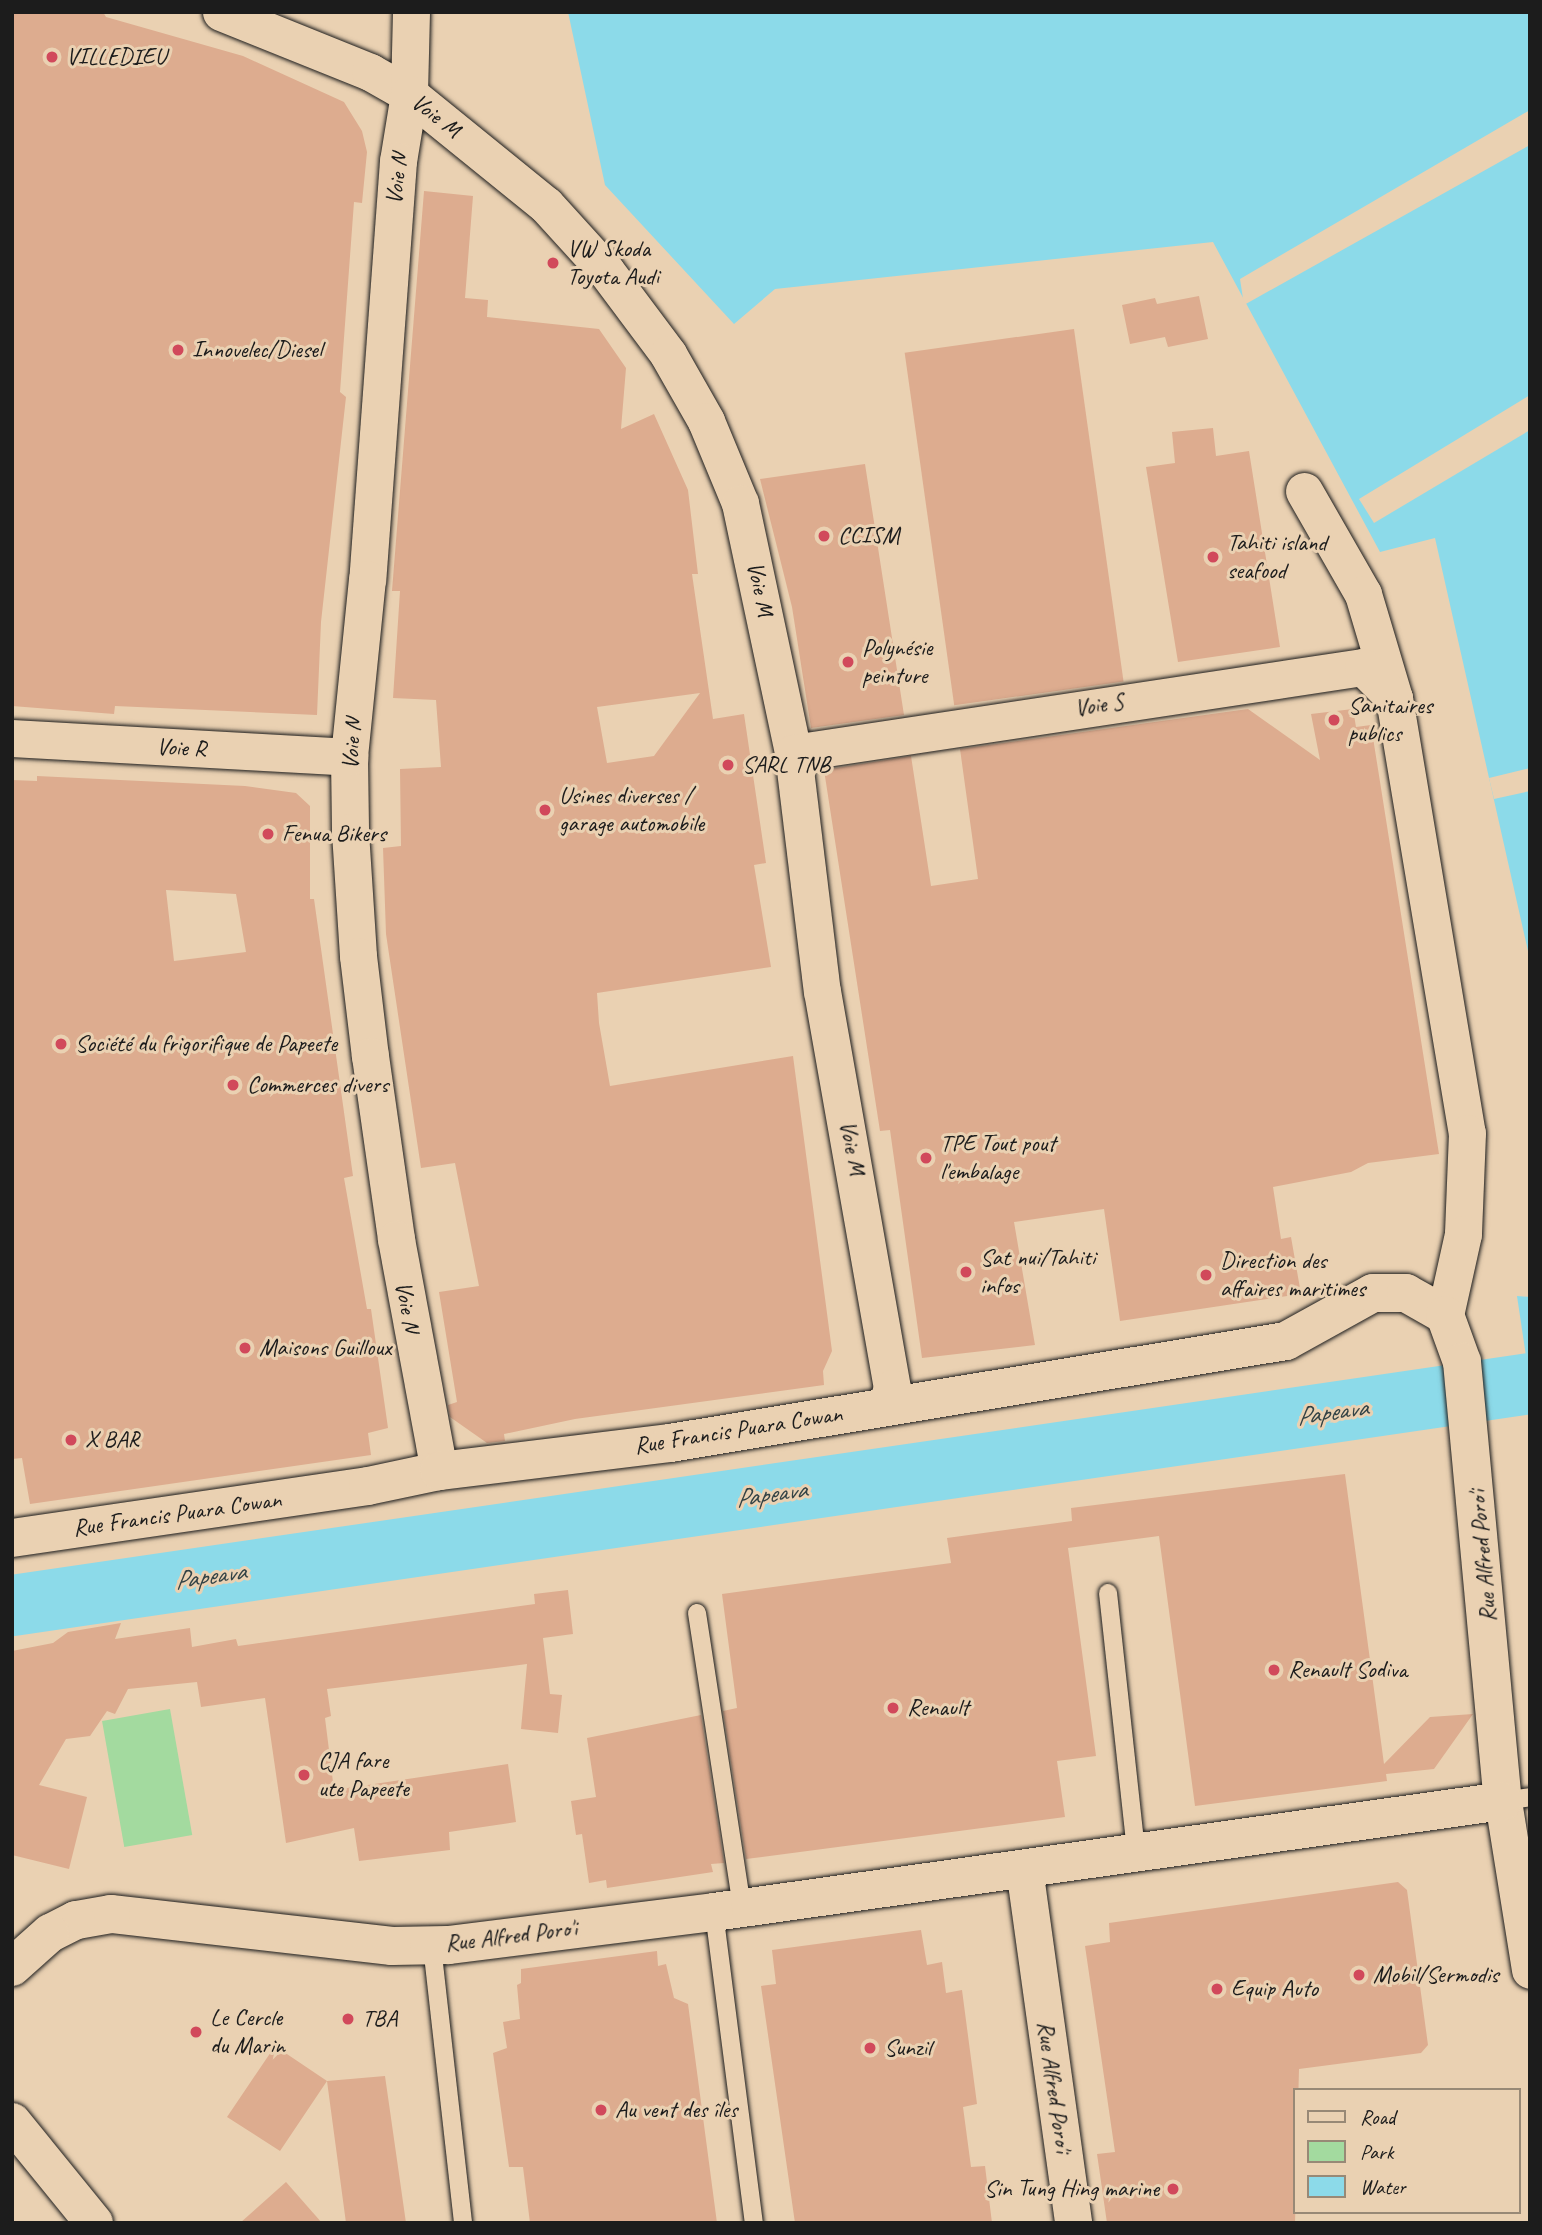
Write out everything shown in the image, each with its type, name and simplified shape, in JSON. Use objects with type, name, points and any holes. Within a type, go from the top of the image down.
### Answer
[{"type":"main road","name":"Rue Francis Puara Cowan","points":[[12,1538],[368,1486],[439,1471],[670,1444],[886,1405],[1286,1341],[1373,1293],[1406,1293],[1445,1315]]},
{"type":"main road","name":"Rue Alfred Poro'i","points":[[12,1967],[50,1933],[76,1920],[111,1914],[392,1946],[432,1946],[728,1910],[1136,1852],[1517,1812],[1462,1362],[1445,1315]]},
{"type":"main road","points":[[12,2122],[94,2223]]},
{"type":"street","name":"Voie M","points":[[221,12],[370,72],[409,94],[546,205],[606,271],[668,354],[706,421],[740,503],[793,753],[822,991],[892,1388],[886,1405]]},
{"type":"street","name":"Voie N","points":[[411,12],[409,94],[397,173],[367,579],[349,757],[358,957],[396,1239],[439,1471]]},
{"type":"street","points":[[1304,491],[1363,594],[1394,698],[1467,1133],[1463,1234],[1445,1315]]},
{"type":"street","name":"Voie S","points":[[793,753],[1363,667],[1394,698]]},
{"type":"street","name":"Voie R","points":[[12,738],[349,757]]},
{"type":"street","name":"Rue Alfred Poro'i","points":[[1517,1812],[1530,1970]]},
{"type":"street","name":"Rue Alfred Poro'i","points":[[1024,1868],[1073,2223]]},
{"type":"lane","points":[[1108,1593],[1136,1852]]},
{"type":"lane","points":[[697,1613],[728,1910],[754,2223]]},
{"type":"lane","points":[[432,1946],[463,2223]]},
{"type":"green space","points":[[170,1709],[192,1835],[124,1847],[102,1721]]},
{"type":"water","points":[[568,12],[1530,12],[1530,960],[1435,538],[1380,552],[1213,242],[775,289],[734,324],[605,185]]},
{"type":"water","points":[[1517,1296],[1530,1297],[1530,1383]]},
{"type":"pier","points":[[1530,110],[1530,145],[1244,305],[1240,279]]},
{"type":"pier","points":[[1530,395],[1530,430],[1374,523],[1359,499]]},
{"type":"pier","points":[[1530,768],[1530,791],[1494,799],[1489,778]]},
{"type":"building","name":"Innovelec/Diesel","points":[[12,12],[103,12],[106,17],[243,56],[344,102],[362,131],[367,152],[362,203],[354,202],[340,392],[346,397],[321,622],[317,715],[115,706],[114,714],[12,706]]},
{"type":"building","name":"Usines diverses / garage automobile","points":[[424,191],[473,196],[465,298],[488,300],[487,317],[599,329],[626,368],[621,429],[654,414],[688,490],[698,574],[692,574],[713,719],[744,714],[766,863],[754,865],[771,967],[597,993],[599,1023],[610,1086],[793,1056],[832,1351],[823,1371],[824,1385],[575,1419],[504,1434],[505,1441],[487,1443],[450,1417],[448,1405],[457,1402],[439,1292],[479,1286],[455,1163],[421,1168],[386,934],[383,848],[401,846],[400,769],[441,767],[436,700],[393,698],[400,591],[392,591]],"holes":[[[700,693],[654,756],[607,763],[597,707]]]},
{"type":"building","points":[[1199,296],[1208,339],[1168,347],[1165,337],[1130,344],[1122,305],[1155,298],[1157,304]]},
{"type":"building","points":[[1074,329],[1124,682],[954,705],[905,353]]},
{"type":"building","name":"Tahiti island seafood","points":[[1213,428],[1216,456],[1249,451],[1280,647],[1178,662],[1146,467],[1175,463],[1172,432]]},
{"type":"building","points":[[865,464],[904,715],[811,728],[792,607],[760,479]]},
{"type":"building","points":[[1248,709],[1320,760],[1311,714],[1353,709],[1356,727],[1371,725],[1439,1154],[1368,1163],[1351,1172],[1273,1187],[1281,1239],[1291,1237],[1301,1294],[1120,1321],[1104,1209],[1014,1222],[1035,1345],[922,1358],[890,1130],[880,1131],[824,770],[911,756],[931,886],[978,879],[960,749]]},
{"type":"building","points":[[37,776],[245,786],[296,793],[310,806],[310,899],[314,899],[353,1176],[344,1178],[367,1309],[371,1309],[388,1428],[368,1433],[371,1455],[30,1504],[22,1458],[12,1459],[12,780],[37,781]],"holes":[[[166,890],[236,894],[246,952],[174,961]]]},
{"type":"building","points":[[1345,1474],[1384,1764],[1430,1717],[1473,1714],[1434,1769],[1386,1774],[1387,1781],[1195,1806],[1159,1536],[1068,1548],[1096,1756],[1057,1761],[1065,1817],[746,1859],[723,1711],[737,1708],[722,1594],[951,1563],[947,1538],[1072,1521],[1071,1508]]},
{"type":"building","points":[[568,1590],[573,1634],[543,1638],[550,1694],[562,1695],[558,1733],[521,1729],[527,1664],[327,1689],[331,1716],[325,1718],[334,1790],[508,1764],[516,1822],[449,1832],[450,1850],[359,1861],[354,1828],[286,1843],[265,1698],[201,1707],[197,1682],[128,1689],[115,1714],[107,1711],[90,1736],[66,1739],[39,1785],[87,1797],[69,1869],[12,1855],[12,1651],[53,1643],[68,1632],[121,1623],[115,1639],[190,1628],[192,1647],[236,1639],[238,1646],[535,1604],[534,1594]]},
{"type":"building","points":[[701,1715],[724,1863],[711,1864],[713,1872],[607,1888],[606,1880],[589,1883],[582,1834],[576,1835],[571,1801],[596,1797],[587,1738]]},
{"type":"building","points":[[1398,1882],[1407,1890],[1428,2045],[1421,2053],[1299,2069],[1299,2088],[1294,2088],[1295,2223],[1107,2223],[1097,2154],[1115,2152],[1085,1946],[1110,1942],[1109,1923]]},
{"type":"building","name":"Sunzil","points":[[921,1930],[927,1965],[942,1962],[946,1993],[962,1990],[977,2104],[963,2107],[971,2167],[985,2166],[992,2223],[795,2223],[761,1986],[776,1984],[772,1950]]},
{"type":"building","name":"Au vent des îles","points":[[657,1951],[658,1966],[666,1964],[674,1998],[688,2004],[717,2223],[530,2223],[523,2167],[509,2167],[493,2053],[507,2048],[503,2022],[520,2019],[517,1985],[521,1983],[521,1969]]},
{"type":"building","points":[[275,2046],[327,2081],[280,2151],[227,2117]]},
{"type":"building","points":[[385,2076],[406,2223],[346,2223],[327,2081]]},
{"type":"building","points":[[286,2182],[322,2223],[240,2223]]},
{"type":"waterway","name":"Papeava","points":[[12,1605],[1530,1383]]},
{"type":"place","name":"VILLEDIEU","points":[[52,57]]},
{"type":"place","name":"VW Skoda Toyota Audi","points":[[553,263]]},
{"type":"place","name":"Innovelec/Diesel","points":[[178,350]]},
{"type":"place","name":"CCISM","points":[[824,536]]},
{"type":"place","name":"Tahiti island seafood","points":[[1213,557]]},
{"type":"place","name":"Polynésie peinture","points":[[848,662]]},
{"type":"place","name":"Sanitaires publics","points":[[1334,720]]},
{"type":"place","name":"SARL TNB","points":[[728,765]]},
{"type":"place","name":"Usines diverses / garage automobile","points":[[545,810]]},
{"type":"place","name":"Fenua Bikers","points":[[268,834]]},
{"type":"place","name":"Société du frigorifique de Papeete","points":[[61,1044]]},
{"type":"place","name":"Commerces divers","points":[[233,1085]]},
{"type":"place","name":"TPE Tout pout l'embalage","points":[[926,1158]]},
{"type":"place","name":"Sat nui/Tahiti infos","points":[[966,1272]]},
{"type":"place","name":"Direction des affaires maritimes","points":[[1206,1275]]},
{"type":"place","name":"Maisons Guilloux","points":[[245,1348]]},
{"type":"place","name":"X BAR","points":[[71,1440]]},
{"type":"place","name":"Renault Sodiva","points":[[1274,1670]]},
{"type":"place","name":"Renault","points":[[893,1708]]},
{"type":"place","name":"CJA fare ute Papeete","points":[[304,1775]]},
{"type":"place","name":"Mobil/Sermodis","points":[[1359,1975]]},
{"type":"place","name":"Equip Auto","points":[[1217,1989]]},
{"type":"place","name":"TBA","points":[[348,2019]]},
{"type":"place","name":"Le Cercle du Marin","points":[[196,2032]]},
{"type":"place","name":"Sunzil","points":[[870,2048]]},
{"type":"place","name":"Au vent des îles","points":[[601,2110]]},
{"type":"place","name":"Sin Tung Hing marine","points":[[1173,2189]]}]
